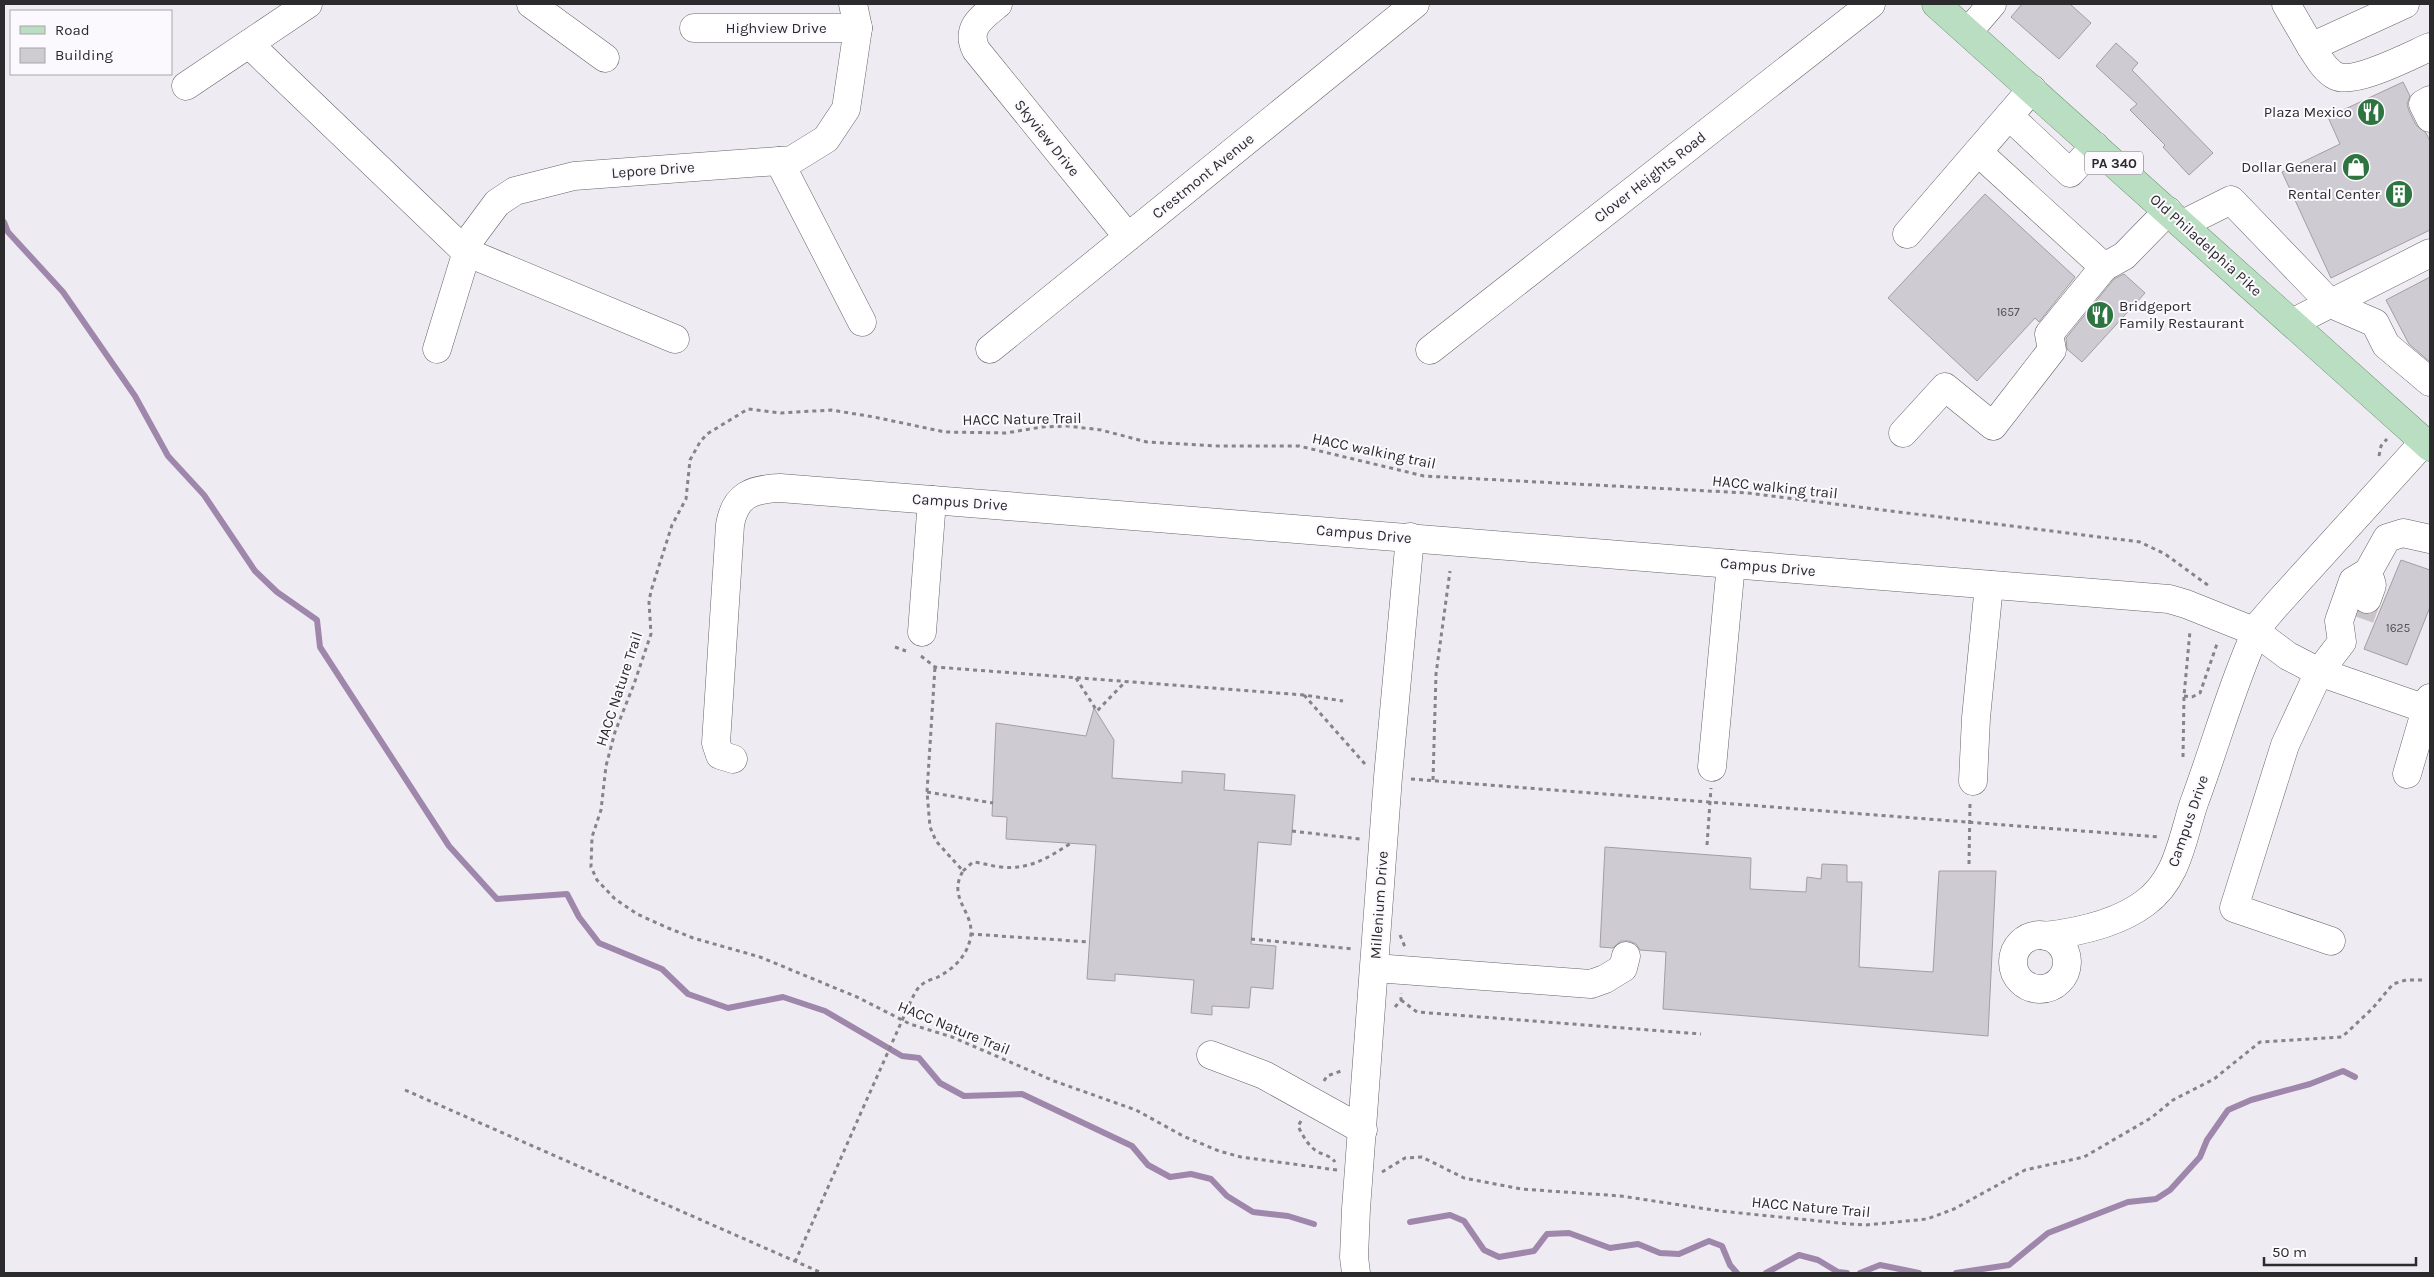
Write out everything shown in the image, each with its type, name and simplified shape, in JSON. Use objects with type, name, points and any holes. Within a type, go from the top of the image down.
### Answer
[{"type":"main road","name":"Old Philadelphia Pike","points":[[1936,4],[2427,445]]},
{"type":"street","points":[[186,86],[308,4]]},
{"type":"street","points":[[531,4],[605,58]]},
{"type":"street","name":"Skyview Drive","points":[[998,4],[979,19],[973,28],[971,37],[976,50],[1128,237]]},
{"type":"street","name":"Crestmont Avenue","points":[[990,349],[1415,4]]},
{"type":"street","name":"Clover Heights Road","points":[[1430,350],[1871,4]]},
{"type":"street","points":[[1968,32],[1992,4]]},
{"type":"street","points":[[2286,4],[2320,61],[2336,76],[2351,77],[2387,66],[2430,47]]},
{"type":"street","points":[[2311,47],[2405,4]]},
{"type":"street","name":"Highview Drive","points":[[694,28],[855,16]]},
{"type":"street","name":"Lepore Drive","points":[[437,349],[471,238],[497,203],[514,191],[535,184],[574,176],[792,160],[826,138],[846,110],[855,16]]},
{"type":"street","points":[[249,44],[466,252],[675,339]]},
{"type":"street","points":[[1907,234],[2032,89]]},
{"type":"street","points":[[2430,100],[2423,104],[2430,118]]},
{"type":"street","points":[[2009,116],[2070,173],[2095,146]]},
{"type":"street","points":[[1978,152],[2104,268]]},
{"type":"street","points":[[779,161],[862,322]]},
{"type":"street","points":[[1902,433],[1945,387],[1993,426],[2052,350],[2049,334],[2104,268],[2124,256],[2176,218],[2231,200],[2331,304],[2375,322],[2386,345],[2430,382]]},
{"type":"street","points":[[2292,323],[2430,253]]},
{"type":"street","name":"Campus Drive","points":[[2038,931],[2093,927],[2121,916],[2145,903],[2162,884],[2176,865],[2194,804],[2259,625],[2427,445]]},
{"type":"street","name":"Campus Drive","points":[[733,759],[720,755],[716,743],[730,525],[732,512],[743,497],[760,489],[780,488],[1410,537],[2169,600],[2186,604],[2256,632]]},
{"type":"street","points":[[917,646],[932,500]]},
{"type":"street","points":[[2342,642],[2339,621],[2353,580],[2368,572],[2387,538],[2403,533],[2426,537]]},
{"type":"street","name":"Millenium Drive","points":[[1356,1273],[1354,1257],[1363,1130],[1367,959],[1387,786],[1410,537]]},
{"type":"street","points":[[1712,767],[1731,564]]},
{"type":"street","points":[[2331,941],[2234,908],[2285,745],[2319,672],[2342,642],[2357,627],[2372,585],[2368,572]]},
{"type":"street","points":[[1973,781],[1976,718],[1989,585]]},
{"type":"street","points":[[2256,632],[2288,656],[2319,672],[2428,703],[2407,774]]},
{"type":"street","points":[[1367,959],[1591,984],[1605,980],[1623,968],[1626,956]]},
{"type":"street","points":[[1211,1055],[1264,1075],[1363,1130]]},
{"type":"path","name":"HACC Nature Trail","points":[[1299,446],[1218,446],[1148,442],[1101,430],[1068,426],[1042,427],[1006,433],[944,432],[831,410],[781,413],[748,409],[718,426],[700,442],[690,460],[686,499],[672,525],[651,591],[649,602],[650,634],[615,732],[606,766],[601,810],[592,837],[591,867],[597,880],[615,899],[637,914],[693,938],[760,957],[857,997],[910,1024],[952,1037],[1054,1081],[1136,1110],[1183,1136],[1219,1151],[1240,1157],[1340,1170],[1333,1159],[1316,1151],[1305,1140],[1298,1126],[1312,1102]]},
{"type":"path","name":"HACC walking trail","points":[[1299,446],[1424,476],[1747,493],[2140,542],[2165,554],[2217,591]]},
{"type":"path","points":[[1433,780],[1436,674],[1450,571]]},
{"type":"path","points":[[2182,766],[2184,696],[2190,629]]},
{"type":"path","points":[[895,647],[917,646],[935,667],[927,792],[930,827],[936,841],[963,871]]},
{"type":"path","points":[[935,667],[1304,695],[1343,701]]},
{"type":"path","points":[[1076,678],[1097,711],[1125,681]]},
{"type":"path","points":[[1304,695],[1367,766]]},
{"type":"path","points":[[927,792],[993,803]]},
{"type":"path","points":[[1706,844],[1710,802]]},
{"type":"path","points":[[1969,822],[1969,864]]},
{"type":"path","points":[[2160,847],[2164,830]]},
{"type":"path","points":[[1292,831],[1368,840]]},
{"type":"path","points":[[795,1262],[915,993],[924,982],[938,977],[958,963],[967,946],[970,924],[957,894],[957,881],[963,871],[973,862],[1000,867],[1031,866],[1044,861],[1070,843]]},
{"type":"path","points":[[2014,991],[2001,966],[2002,955],[2010,940],[2038,931]]},
{"type":"path","points":[[970,934],[1090,942]]},
{"type":"path","points":[[1251,939],[1367,959]]},
{"type":"path","name":"HACC Nature Trail","points":[[1377,1175],[1405,1158],[1422,1157],[1464,1178],[1529,1190],[1621,1196],[1720,1211],[1849,1224],[1866,1225],[1927,1219],[1954,1209],[2025,1170],[2084,1157],[2151,1118],[2173,1100],[2214,1079],[2260,1042],[2342,1038],[2372,1009],[2393,984],[2406,980],[2424,980]]},
{"type":"path","points":[[1401,1000],[1418,1012],[1701,1034]]},
{"type":"path","points":[[1312,1102],[1328,1076],[1347,1068]]},
{"type":"path","points":[[405,1090],[822,1273]]},
{"type":"building","points":[[2022,4],[2070,4],[2091,23],[2059,59],[2011,17]]},
{"type":"building","points":[[2116,43],[2138,63],[2132,70],[2213,153],[2189,175],[2163,147],[2165,145],[2130,110],[2137,104],[2096,66]]},
{"type":"building","points":[[2403,82],[2410,96],[2407,104],[2409,111],[2416,125],[2426,133],[2430,141],[2430,230],[2331,278],[2282,172],[2340,144],[2328,117]]},
{"type":"building","points":[[1985,194],[2075,277],[2039,322],[2035,318],[1977,381],[1888,298]]},
{"type":"building","name":"Bridgeport Family Restaurant","points":[[2124,274],[2145,293],[2082,362],[2067,349],[2066,338],[2114,279]]},
{"type":"building","points":[[2430,277],[2430,362],[2409,344],[2386,300]]},
{"type":"building","points":[[2401,560],[2430,570],[2430,607],[2407,665],[2364,649]]},
{"type":"building","points":[[1094,708],[1114,740],[1112,778],[1182,783],[1182,771],[1225,774],[1224,790],[1295,795],[1291,845],[1258,842],[1251,944],[1276,946],[1273,989],[1251,987],[1249,1008],[1212,1006],[1212,1015],[1191,1013],[1194,980],[1115,974],[1115,981],[1087,979],[1096,845],[1006,839],[1007,817],[992,816],[996,723],[1086,736]]},
{"type":"building","points":[[1605,847],[1751,858],[1750,889],[1806,892],[1807,877],[1821,879],[1822,864],[1847,865],[1847,882],[1862,882],[1859,967],[1933,972],[1939,871],[1996,871],[1988,1036],[1663,1009],[1666,952],[1640,950],[1636,944],[1629,941],[1621,941],[1613,948],[1600,947]]},
{"type":"waterway","points":[[4,222],[8,232],[63,292],[135,396],[168,456],[204,495],[255,571],[277,592],[317,620],[320,647],[449,846],[497,899],[567,894],[579,917],[599,943],[662,969],[688,994],[728,1008],[783,997],[825,1011],[902,1056],[919,1058],[940,1083],[964,1096],[1022,1094],[1132,1146],[1148,1165],[1170,1177],[1191,1174],[1211,1179],[1227,1196],[1253,1212],[1288,1216],[1314,1224]]},
{"type":"waterway","points":[[1956,1273],[2009,1265],[2048,1233],[2128,1202],[2156,1199],[2170,1190],[2200,1157],[2207,1140],[2228,1110],[2251,1100],[2310,1084],[2343,1071],[2355,1077]]},
{"type":"waterway","points":[[1410,1222],[1450,1215],[1464,1221],[1484,1250],[1499,1257],[1534,1251],[1547,1234],[1569,1233],[1610,1248],[1638,1244],[1660,1253],[1679,1254],[1709,1241],[1722,1246],[1730,1265],[1737,1273]]},
{"type":"waterway","points":[[1766,1273],[1799,1255],[1818,1260],[1838,1272],[1847,1273]]},
{"type":"waterway","points":[[1860,1273],[1880,1265],[1919,1273]]},
{"type":"tunnel","points":[[2360,618],[2367,599]]},
{"type":"place","name":"Plaza Mexico","points":[[2371,112]]},
{"type":"place","name":"Dollar General","points":[[2356,167]]},
{"type":"place","name":"Rental Center","points":[[2399,194]]},
{"type":"place","name":"Bridgeport Family Restaurant","points":[[2100,315]]}]
